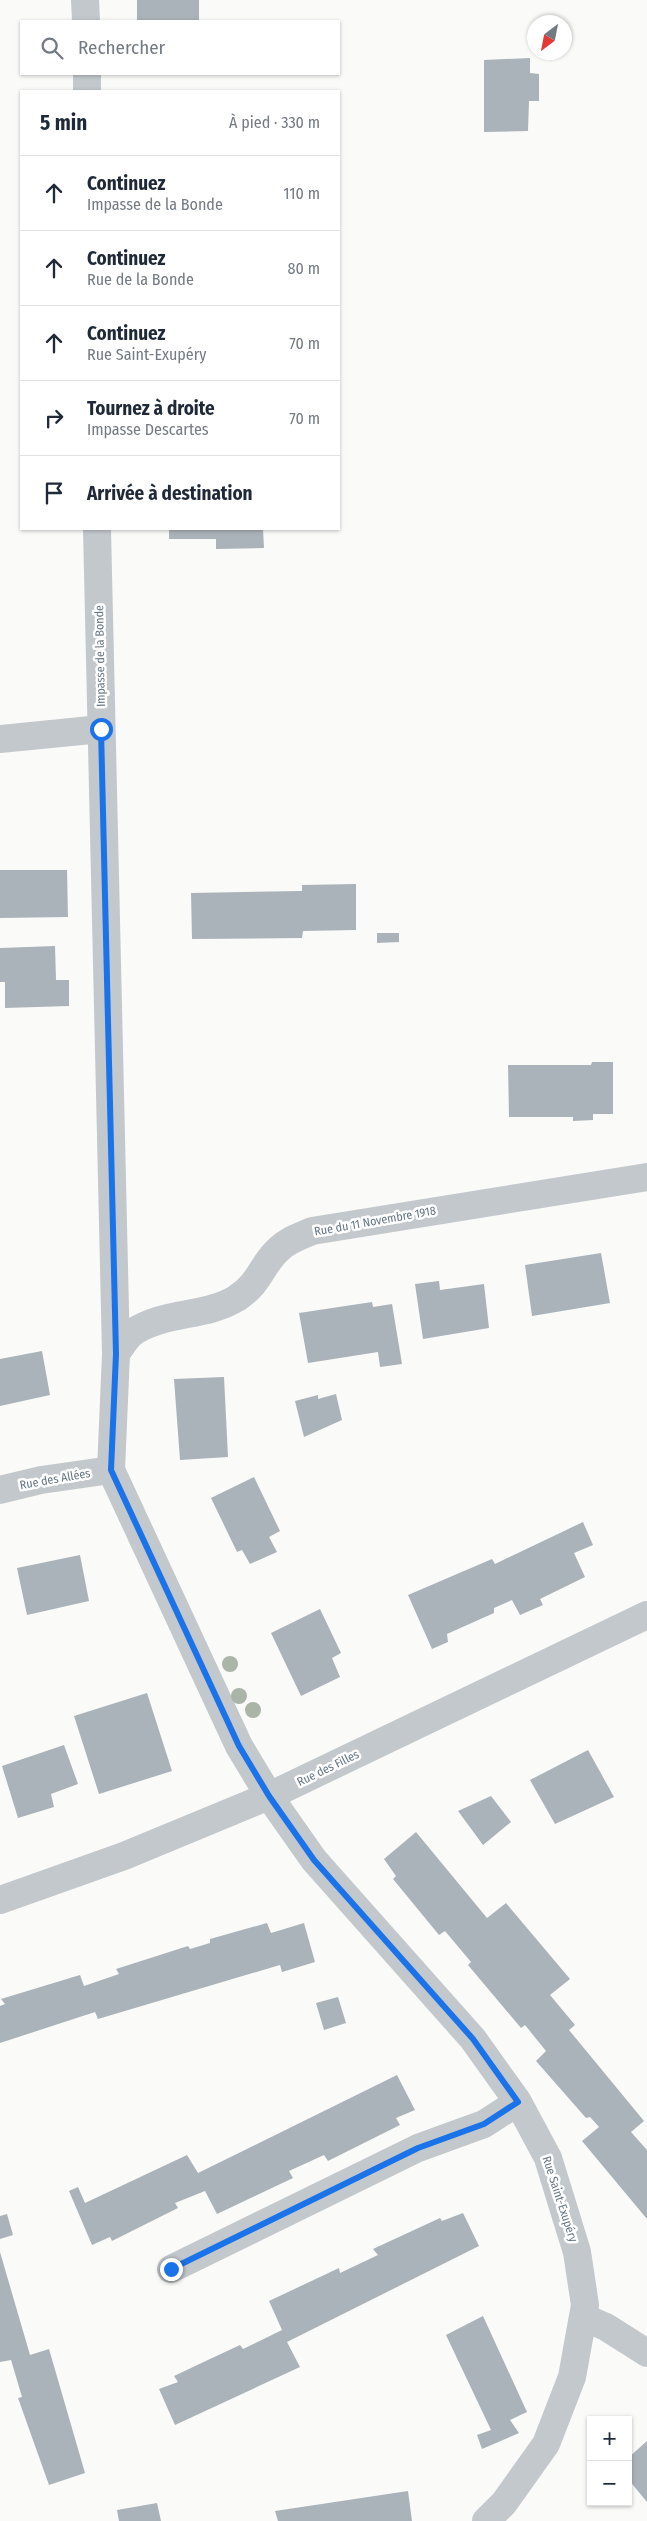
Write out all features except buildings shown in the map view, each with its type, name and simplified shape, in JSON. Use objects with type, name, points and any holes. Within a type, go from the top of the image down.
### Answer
[{"type":"street","points":[[85,0],[86,20]]},
{"type":"street","points":[[87,75],[87,90]]},
{"type":"street","name":"Impasse de la Bonde","points":[[97,530],[116,1354],[111,1470]]},
{"type":"street","points":[[0,738],[101,729]]},
{"type":"street","name":"Rue du 11 Novembre 1918","points":[[116,1354],[130,1334],[149,1322],[216,1307],[235,1299],[250,1288],[261,1276],[270,1258],[280,1248],[312,1231],[647,1177]]},
{"type":"street","name":"Rue des Allées","points":[[0,1490],[41,1480],[111,1470]]},
{"type":"street","name":"Rue Saint-Exupéry","points":[[111,1470],[239,1746],[269,1796],[314,1860],[473,2039],[518,2102],[548,2158],[577,2252],[585,2305],[583,2317],[572,2377],[546,2444],[504,2503],[486,2521]]},
{"type":"street","name":"Rue des Filles","points":[[0,1900],[124,1856],[269,1796],[647,1615]]},
{"type":"street","points":[[171,2269],[418,2148],[484,2124],[518,2102]]},
{"type":"street","points":[[583,2317],[606,2327],[647,2353]]},
{"type":"route","points":[[101,729],[116,1354],[111,1470],[239,1746],[269,1796],[314,1860],[473,2039],[518,2102],[484,2124],[418,2148],[171,2269]]}]
